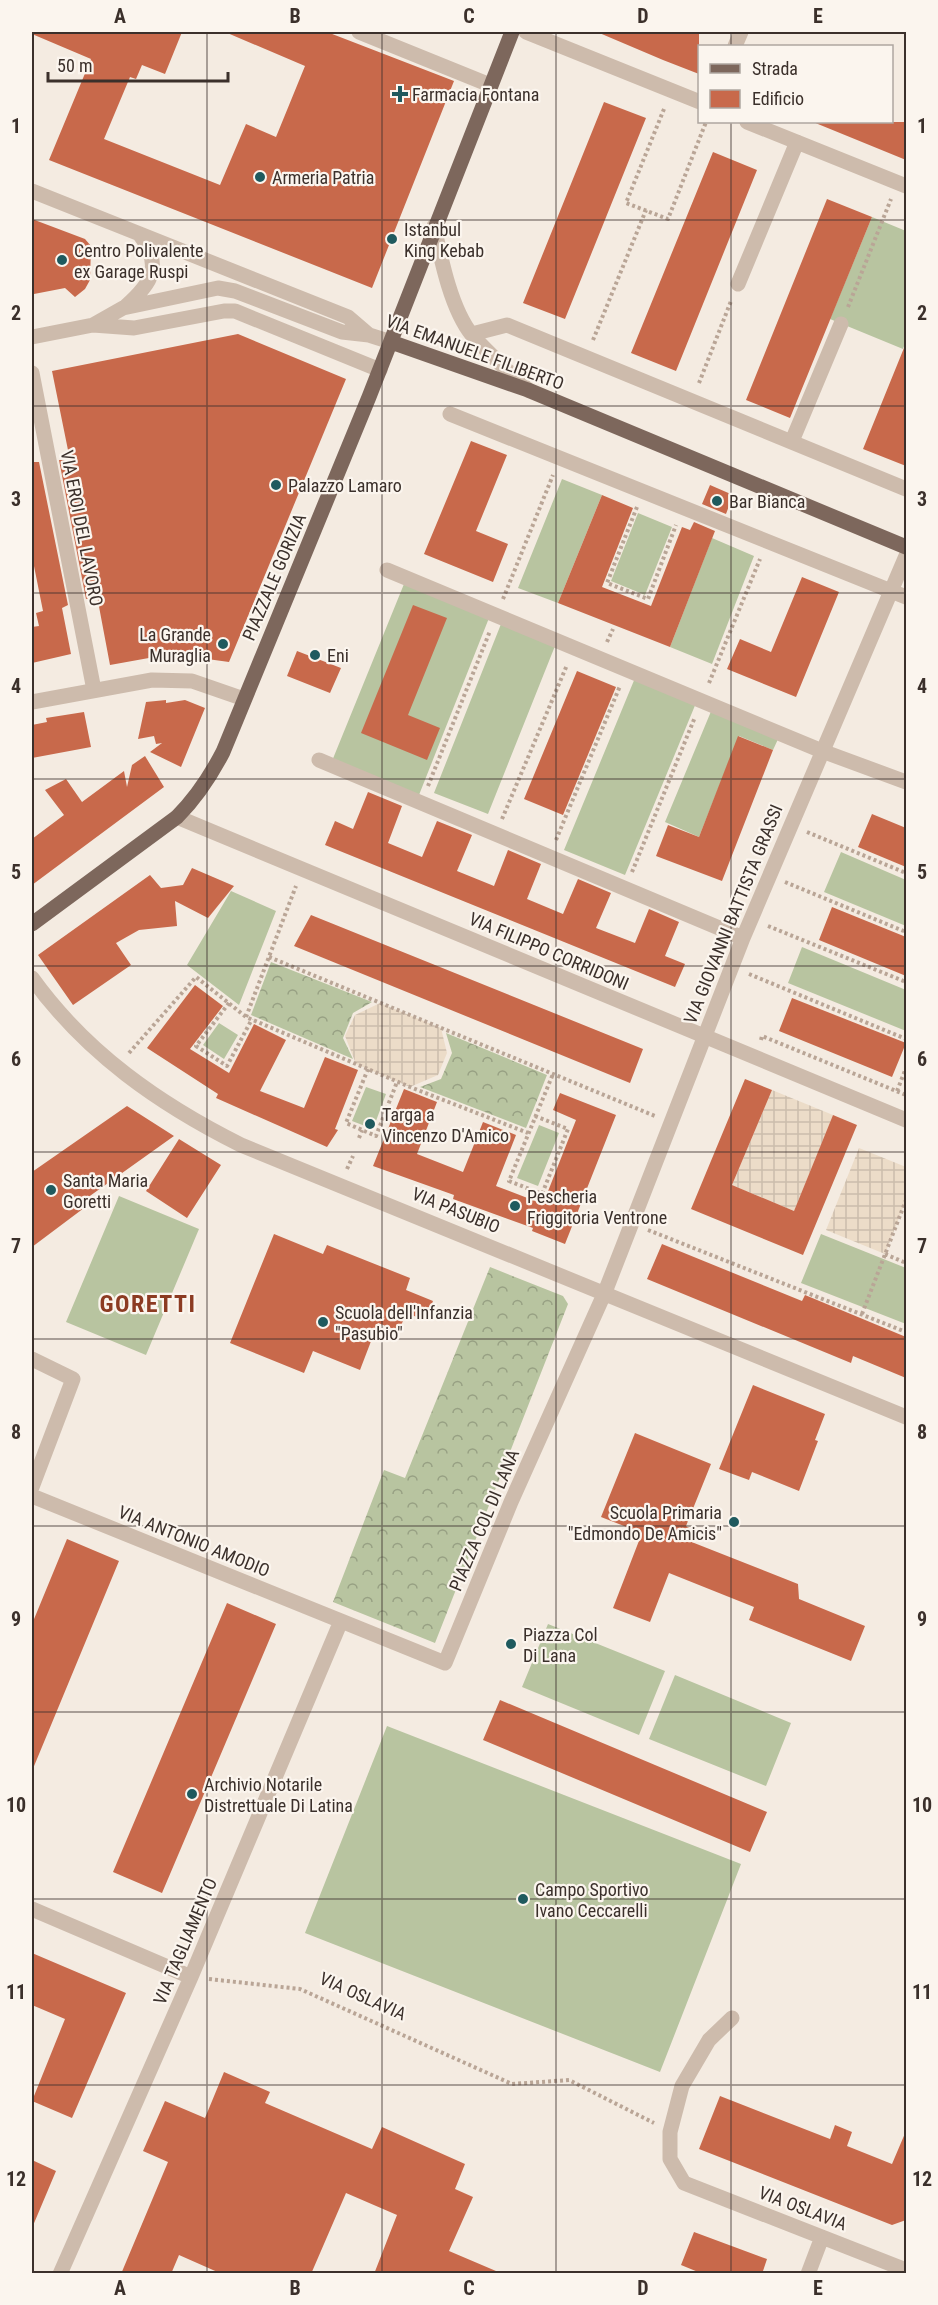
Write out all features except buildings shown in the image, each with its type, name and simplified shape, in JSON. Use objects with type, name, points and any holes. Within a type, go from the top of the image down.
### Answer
[{"type":"main road","name":"PIAZZALE GORIZIA","points":[[32,924],[177,817],[197,796],[212,775],[380,370],[434,226],[512,32]]},
{"type":"main road","name":"VIA EMANUELE FILIBERTO","points":[[391,342],[528,390],[906,547]]},
{"type":"street","points":[[359,32],[490,85]]},
{"type":"street","points":[[526,32],[698,102]]},
{"type":"street","points":[[750,123],[902,184]]},
{"type":"street","points":[[738,284],[797,142]]},
{"type":"street","name":"VIA EMANUELE FILIBERTO","points":[[32,191],[348,317],[369,335],[391,342]]},
{"type":"street","points":[[434,226],[443,270],[458,310],[472,334],[528,390]]},
{"type":"street","points":[[93,325],[123,308],[143,291],[152,276],[153,259],[149,246],[140,235]]},
{"type":"street","points":[[123,308],[218,288],[227,289],[342,332],[369,335]]},
{"type":"street","points":[[32,337],[93,325],[134,328],[235,311],[380,370]]},
{"type":"street","points":[[792,441],[841,324]]},
{"type":"street","name":"VIA EMANUELE FILIBERTO","points":[[472,334],[507,325],[906,489]]},
{"type":"street","name":"VIA EROI DEL LAVORO","points":[[32,373],[94,690]]},
{"type":"street","points":[[450,414],[906,597]]},
{"type":"street","name":"VIA GIOVANNI BATTISTA GRASSI","points":[[605,1292],[743,938],[906,555]]},
{"type":"street","points":[[387,570],[822,751],[906,782]]},
{"type":"street","points":[[32,702],[133,682],[172,680],[192,681],[244,699]]},
{"type":"street","points":[[320,760],[743,938]]},
{"type":"street","name":"VIA FILIPPO CORRIDONI","points":[[177,817],[906,1120]]},
{"type":"street","name":"VIA PASUBIO","points":[[32,978],[72,1027],[116,1068],[172,1107],[241,1145],[906,1417]]},
{"type":"street","name":"PIAZZA COL DI LANA","points":[[341,1622],[445,1663],[511,1502],[605,1292]]},
{"type":"street","points":[[32,1359],[73,1379],[32,1487]]},
{"type":"street","name":"VIA ANTONIO AMODIO","points":[[32,1496],[341,1622]]},
{"type":"street","name":"VIA TAGLIAMENTO","points":[[60,2274],[191,1977],[341,1622]]},
{"type":"street","points":[[32,1909],[191,1977]]},
{"type":"street","points":[[670,2132],[682,2086],[709,2040],[732,2018]]},
{"type":"street","name":"VIA OSLAVIA","points":[[670,2132],[670,2159],[684,2183],[906,2270]]},
{"type":"street","points":[[808,2274],[822,2237]]},
{"type":"path","points":[[671,91],[626,203],[668,219],[706,123]]},
{"type":"path","points":[[841,324],[902,184]]},
{"type":"path","points":[[587,357],[646,210]]},
{"type":"path","points":[[692,400],[738,284]]},
{"type":"path","points":[[421,803],[553,476]]},
{"type":"path","points":[[643,492],[607,583],[648,599],[677,526],[666,522]]},
{"type":"path","points":[[636,509],[646,513]]},
{"type":"path","points":[[625,888],[761,557]]},
{"type":"path","points":[[496,834],[575,648]]},
{"type":"path","points":[[549,857],[627,669]]},
{"type":"path","points":[[790,825],[906,873]]},
{"type":"path","points":[[246,1017],[303,869]]},
{"type":"path","points":[[770,875],[906,932]]},
{"type":"path","points":[[752,919],[906,982]]},
{"type":"path","points":[[269,957],[670,1122]]},
{"type":"path","points":[[732,967],[906,1038]]},
{"type":"path","points":[[116,1068],[196,977],[246,1017],[397,1082],[528,1133]]},
{"type":"path","points":[[229,1003],[196,1046],[227,1065],[252,1019]]},
{"type":"path","points":[[762,1036],[906,1095]]},
{"type":"path","points":[[897,1091],[906,1068]]},
{"type":"path","points":[[368,1069],[346,1123],[376,1136],[397,1082]]},
{"type":"path","points":[[535,1116],[568,1129],[542,1194],[509,1181],[528,1133],[535,1116],[553,1074]]},
{"type":"path","points":[[359,1138],[362,1130]]},
{"type":"path","points":[[862,1314],[906,1200]]},
{"type":"path","points":[[632,1224],[906,1332]]},
{"type":"path","points":[[885,1254],[906,1263]]},
{"type":"path","name":"VIA OSLAVIA","points":[[191,1977],[300,1989],[512,2084],[569,2080],[670,2132]]},
{"type":"green space","points":[[872,217],[906,231],[906,341],[903,349],[830,319]]},
{"type":"green space","points":[[562,479],[602,495],[558,603],[518,588]]},
{"type":"green space","points":[[638,513],[672,527],[645,595],[611,581]]},
{"type":"green space","points":[[712,538],[754,556],[712,664],[670,647]]},
{"type":"green space","points":[[404,584],[489,618],[419,795],[332,761]]},
{"type":"green space","points":[[501,624],[555,646],[488,814],[434,793]]},
{"type":"green space","points":[[635,678],[696,703],[625,875],[564,850]]},
{"type":"green space","points":[[712,709],[779,737],[773,750],[739,736],[699,837],[665,822]]},
{"type":"green space","points":[[841,852],[906,880],[906,926],[824,892]]},
{"type":"green space","points":[[231,891],[276,911],[239,1005],[187,965]]},
{"type":"green space","points":[[802,947],[906,990],[906,1031],[788,983]]},
{"type":"green space","points":[[271,962],[372,1002],[353,1013],[343,1038],[353,1059],[251,1015]]},
{"type":"green space","points":[[219,1023],[238,1035],[224,1059],[203,1045]]},
{"type":"green space","points":[[446,1033],[547,1075],[526,1128],[420,1087],[441,1079],[452,1053]]},
{"type":"green space","points":[[366,1087],[386,1094],[373,1129],[352,1121]]},
{"type":"green space","points":[[539,1125],[559,1133],[538,1186],[517,1178]]},
{"type":"green space","points":[[119,1196],[199,1229],[146,1355],[66,1322]]},
{"type":"green space","points":[[821,1234],[906,1268],[906,1324],[801,1283]]},
{"type":"green space","points":[[490,1267],[563,1296],[568,1304],[435,1643],[333,1602],[384,1470],[405,1478]]},
{"type":"green space","points":[[548,1624],[665,1671],[639,1735],[522,1687]]},
{"type":"green space","points":[[675,1675],[791,1723],[766,1786],[649,1739]]},
{"type":"green space","name":"Campo Sportivo Ivano Ceccarelli","points":[[387,1726],[741,1864],[660,2072],[305,1933]]},
{"type":"shaded area","points":[[380,1003],[441,1028],[447,1053],[438,1075],[410,1087],[356,1064],[345,1036],[355,1015]]},
{"type":"shaded area","points":[[772,1090],[833,1115],[794,1211],[732,1185]]},
{"type":"shaded area","points":[[859,1148],[906,1167],[906,1200],[885,1254],[826,1230]]},
{"type":"place","name":"Farmacia Fontana","points":[[400,94]]},
{"type":"place","name":"Armeria Patria","points":[[260,177]]},
{"type":"place","name":"Istanbul King Kebab","points":[[392,239]]},
{"type":"place","name":"Centro Polivalente ex Garage Ruspi","points":[[62,260]]},
{"type":"place","name":"Palazzo Lamaro","points":[[276,485]]},
{"type":"place","name":"Bar Bianca","points":[[717,501]]},
{"type":"place","name":"La Grande Muraglia","points":[[223,644]]},
{"type":"place","name":"Eni","points":[[315,655]]},
{"type":"place","name":"Targa a Vincenzo D'Amico","points":[[370,1124]]},
{"type":"place","name":"Santa Maria Goretti","points":[[51,1190]]},
{"type":"place","name":"Pescheria Friggitoria Ventrone","points":[[515,1206]]},
{"type":"place","name":"Scuola dell'Infanzia \"Pasubio\"","points":[[323,1322]]},
{"type":"place","name":"Scuola Primaria \"Edmondo De Amicis\"","points":[[734,1522]]},
{"type":"place","name":"Piazza Col Di Lana","points":[[511,1644]]},
{"type":"place","name":"Archivio Notarile Distrettuale Di Latina","points":[[192,1794]]},
{"type":"place","name":"Campo Sportivo Ivano Ceccarelli","points":[[523,1899]]},
{"type":"district","name":"GORETTI","points":[[148,1304]]}]
